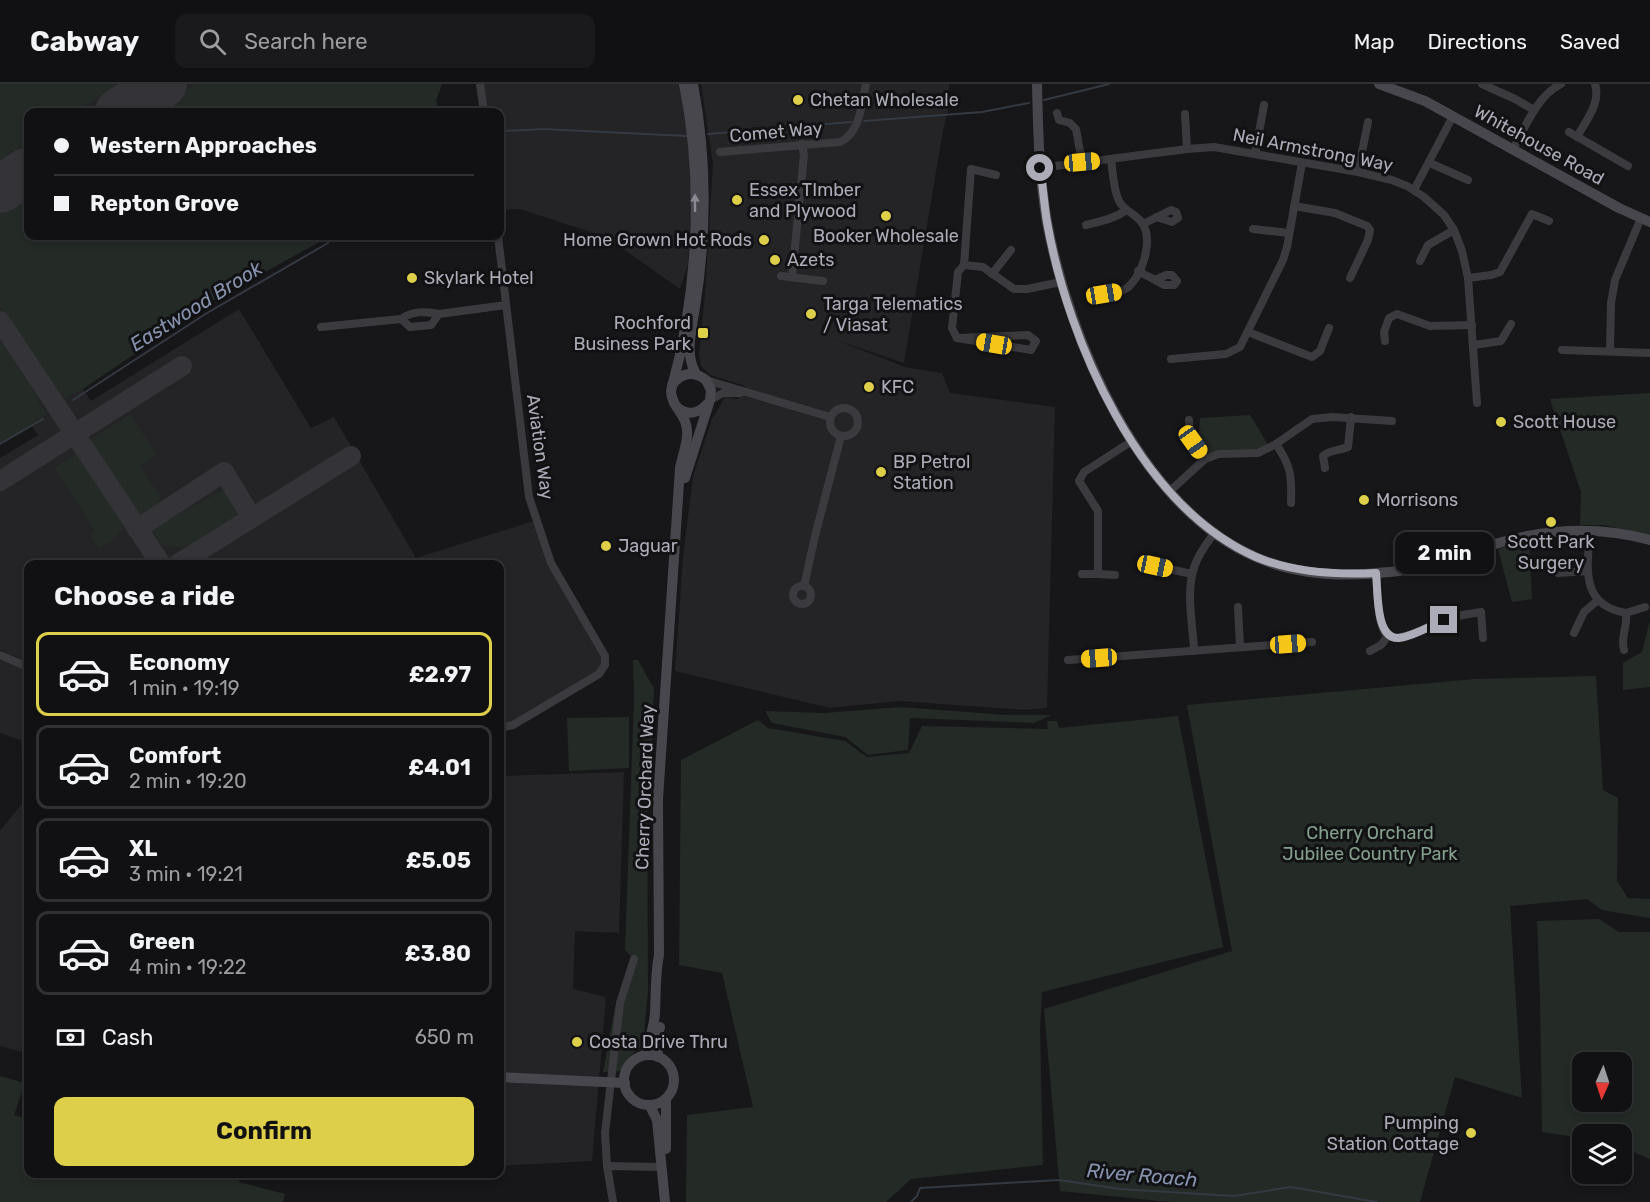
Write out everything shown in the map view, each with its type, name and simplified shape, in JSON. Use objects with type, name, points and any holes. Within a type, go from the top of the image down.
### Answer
[{"type":"main road","name":"Cherry Orchard Way","points":[[645,1055],[654,1027],[659,955],[658,799],[680,468],[688,432],[685,421],[671,396],[690,292],[695,207],[692,135],[684,84]]},
{"type":"main road","name":"Cherry Orchard Way","points":[[678,519],[687,468],[711,390],[692,367],[689,353],[702,265],[705,211],[702,142],[693,84]]},
{"type":"main road","points":[[1037,84],[1040,168],[1047,221],[1061,282],[1080,338],[1105,393],[1153,473],[1195,517],[1215,532],[1257,557],[1283,566],[1324,573],[1376,573],[1428,566],[1493,545],[1530,536],[1568,531],[1623,533],[1650,540]]},
{"type":"main road","name":"Whitehouse Road","points":[[1378,84],[1425,101],[1646,220]]},
{"type":"main road","points":[[672,385],[681,376],[701,377]]},
{"type":"main road","points":[[676,407],[683,412],[694,413],[702,410],[709,402]]},
{"type":"main road","points":[[658,1057],[657,1038],[662,987],[659,955]]},
{"type":"main road","points":[[665,1198],[667,1186],[666,1100],[674,1086],[673,1070],[668,1063],[658,1057],[645,1055],[631,1064],[626,1071],[625,1083],[634,1101],[650,1106],[666,1100]]},
{"type":"main road","points":[[504,1077],[625,1083]]},
{"type":"main road","points":[[650,1106],[657,1120],[665,1198]]},
{"type":"street","points":[[480,84],[483,108]]},
{"type":"street","name":"Comet Way","points":[[720,152],[840,142],[845,139],[858,121],[866,84]]},
{"type":"street","points":[[1482,84],[1534,110]]},
{"type":"street","points":[[1513,149],[1543,97],[1559,84]]},
{"type":"street","points":[[1577,137],[1598,99],[1595,84]]},
{"type":"street","points":[[1256,154],[1264,105]]},
{"type":"street","points":[[1057,113],[1059,120],[1072,124],[1076,129],[1082,162]]},
{"type":"street","points":[[1185,114],[1187,149]]},
{"type":"street","points":[[1414,190],[1454,116]]},
{"type":"street","points":[[1358,172],[1368,122]]},
{"type":"street","points":[[1569,132],[1621,157],[1628,166]]},
{"type":"street","points":[[792,277],[804,155],[802,144]]},
{"type":"street","name":"Neil Armstrong Way","points":[[1040,168],[1214,147],[1358,172],[1392,180],[1414,190],[1440,211],[1454,230],[1466,261],[1477,403]]},
{"type":"street","points":[[1104,294],[1119,292],[1127,288],[1146,256],[1148,246],[1143,224],[1126,210],[1116,195],[1111,159]]},
{"type":"street","points":[[1171,359],[1232,352],[1240,347],[1283,260],[1302,163]]},
{"type":"street","points":[[1430,163],[1468,180]]},
{"type":"street","points":[[957,338],[952,328],[958,272],[964,265],[972,169],[996,175]]},
{"type":"street","points":[[1294,206],[1335,213],[1367,226],[1370,230],[1368,240],[1350,278]]},
{"type":"street","points":[[1086,225],[1117,216],[1126,210]]},
{"type":"street","points":[[1468,278],[1500,272],[1530,213],[1549,221]]},
{"type":"street","points":[[1143,224],[1156,217]]},
{"type":"street","points":[[1610,351],[1611,303],[1615,280],[1646,220]]},
{"type":"street","points":[[1253,229],[1289,233]]},
{"type":"street","points":[[1420,261],[1428,245],[1454,230]]},
{"type":"street","name":"Aviation Way","points":[[498,240],[529,497],[551,563],[605,656],[605,665],[599,674],[513,724],[504,727]]},
{"type":"street","points":[[992,274],[1011,250]]},
{"type":"street","points":[[964,265],[983,267],[1010,286],[1020,290],[1061,282]]},
{"type":"street","points":[[1138,271],[1155,280]]},
{"type":"street","points":[[781,276],[823,281]]},
{"type":"street","points":[[321,327],[401,319],[407,314],[430,312],[439,314],[506,305]]},
{"type":"street","points":[[401,319],[410,327],[431,325],[439,314]]},
{"type":"street","points":[[1385,340],[1385,325],[1389,318],[1397,314],[1430,326],[1472,325]]},
{"type":"street","points":[[1474,345],[1501,341],[1511,324]]},
{"type":"street","points":[[1248,332],[1312,357],[1320,351],[1329,328]]},
{"type":"street","points":[[1028,335],[1036,341],[1031,350],[957,338],[1028,335]]},
{"type":"street","points":[[1562,350],[1650,353]]},
{"type":"street","points":[[701,377],[830,417]]},
{"type":"street","points":[[709,402],[723,393],[747,393]]},
{"type":"street","points":[[840,408],[849,408],[856,414],[858,422],[856,430],[850,435],[842,436],[831,429],[830,417],[840,408]]},
{"type":"street","points":[[1169,492],[1205,459],[1219,454],[1258,453],[1276,444],[1308,421],[1324,417],[1351,417],[1392,421]]},
{"type":"street","points":[[1325,468],[1323,456],[1332,450],[1348,447],[1351,417]]},
{"type":"street","points":[[1189,420],[1190,435],[1205,459]]},
{"type":"street","points":[[804,586],[842,436]]},
{"type":"street","points":[[1098,574],[1098,511],[1096,504],[1081,487],[1080,478],[1089,468],[1132,441]]},
{"type":"street","points":[[1276,444],[1291,472],[1291,503]]},
{"type":"street","points":[[1590,531],[1588,571],[1597,601],[1606,607],[1626,613],[1645,607]]},
{"type":"street","points":[[1194,651],[1192,574],[1197,558],[1215,532]]},
{"type":"street","points":[[1155,566],[1192,574]]},
{"type":"street","points":[[1558,573],[1588,571]]},
{"type":"street","points":[[1376,573],[1381,620],[1384,632],[1388,636],[1397,638],[1406,636],[1444,620],[1481,612],[1483,638]]},
{"type":"street","points":[[1082,574],[1115,575]]},
{"type":"street","points":[[1574,633],[1584,612],[1597,601]]},
{"type":"street","points":[[1238,607],[1240,647]]},
{"type":"street","points":[[1624,650],[1622,636],[1627,621],[1626,613]]},
{"type":"street","points":[[1370,651],[1381,645],[1388,636]]},
{"type":"street","points":[[1068,660],[1312,642]]},
{"type":"street","points":[[0,655],[24,665]]},
{"type":"street","points":[[613,1202],[607,1166],[605,1133],[620,1003],[634,959]]},
{"type":"street","points":[[607,1166],[661,1167]]},
{"type":"shaded area","points":[[0,84],[331,84],[320,108],[24,108],[24,240],[322,240],[214,300],[83,389],[91,401],[239,309],[311,428],[334,417],[416,558],[537,520],[551,563],[605,656],[599,674],[513,724],[504,727],[504,560],[24,560],[24,660],[0,650],[0,458],[38,435],[27,419],[0,433]]},
{"type":"shaded area","points":[[480,84],[680,84],[689,148],[692,207],[688,264],[680,289],[606,237],[520,209],[504,210],[504,108],[483,108]]},
{"type":"shaded area","points":[[701,84],[949,84],[949,106],[904,363],[833,339],[905,367],[942,373],[950,393],[1055,407],[1047,708],[1025,710],[899,701],[830,708],[675,671],[683,557],[693,476],[712,419],[725,397],[737,399],[747,392],[745,386],[710,375],[701,366],[699,354],[713,164]]},
{"type":"shaded area","points":[[0,655],[24,665],[24,757],[22,757],[21,740],[0,733]]},
{"type":"shaded area","points":[[624,772],[619,933],[575,931],[573,989],[606,997],[592,1161],[504,1166],[504,776]]},
{"type":"shaded area","points":[[24,801],[24,1053],[0,1046],[0,831]]},
{"type":"green space","points":[[0,84],[120,84],[81,108],[24,108],[24,145],[0,160]]},
{"type":"green space","points":[[195,84],[442,84],[436,101],[438,106],[443,108],[157,108]]},
{"type":"green space","points":[[24,195],[24,240],[322,240],[214,300],[83,389],[66,398],[53,387],[0,306],[0,210]]},
{"type":"green space","points":[[0,339],[47,414],[20,433],[0,443]]},
{"type":"green space","points":[[1650,393],[1650,535],[1604,525],[1580,525],[1581,492],[1550,399]]},
{"type":"green space","points":[[130,414],[157,455],[140,466],[160,496],[158,510],[145,518],[138,515],[90,440]]},
{"type":"green space","points":[[1250,415],[1270,448],[1205,459],[1193,442],[1193,433],[1199,432],[1200,418]]},
{"type":"green space","points":[[77,453],[123,522],[118,535],[98,549],[90,535],[95,531],[55,468]]},
{"type":"green space","points":[[222,490],[231,492],[242,509],[240,515],[206,537],[181,547],[169,547],[158,542],[149,531]]},
{"type":"green space","points":[[1529,541],[1532,599],[1512,602],[1498,549]]},
{"type":"green space","points":[[1650,620],[1650,687],[1623,690],[1623,663],[1642,652]]},
{"type":"green space","points":[[633,660],[638,660],[654,689],[652,743],[647,758],[648,991],[643,1045],[629,1057],[622,1071],[603,1072],[615,1007],[623,1001],[637,962],[625,950],[634,699]]},
{"type":"green space","name":"Cherry Orchard Jubilee Country Park","points":[[1596,676],[1603,790],[1618,798],[1617,881],[1628,898],[1650,899],[1650,918],[1602,910],[1587,899],[1510,906],[1522,1098],[1455,1077],[1420,1202],[1170,1202],[1060,1191],[1044,1009],[1232,951],[1187,705],[1475,679]]},
{"type":"green space","points":[[901,707],[1006,715],[1052,715],[1034,723],[910,718],[908,750],[868,755],[845,737],[772,723],[765,711],[824,713]]},
{"type":"green space","points":[[1178,716],[1223,947],[1042,992],[1040,1029],[1043,1165],[911,1179],[886,1202],[686,1202],[687,1115],[753,1107],[722,973],[679,965],[681,760],[758,720],[768,728],[845,741],[867,757],[909,753],[922,726],[1048,729],[1047,721],[1057,721],[1059,728]]},
{"type":"green space","points":[[629,717],[629,768],[569,771],[567,718]]},
{"type":"green space","points":[[1599,919],[1619,932],[1650,932],[1650,1159],[1632,1151],[1632,1124],[1572,1124],[1572,1136],[1542,1132],[1537,921]]},
{"type":"green space","points":[[0,1076],[24,1083],[14,1115],[24,1118],[24,1178],[239,1178],[239,1182],[285,1194],[283,1202],[0,1202]]},
{"type":"waterway","name":"Eastwood Brook","points":[[1044,100],[1109,84]]},
{"type":"waterway","name":"Eastwood Brook","points":[[864,121],[982,112],[1029,103]]},
{"type":"waterway","name":"Eastwood Brook","points":[[708,134],[851,122]]},
{"type":"waterway","name":"Eastwood Brook","points":[[504,131],[544,129],[686,136]]},
{"type":"waterway","name":"Eastwood Brook","points":[[73,400],[207,313],[330,240]]},
{"type":"waterway","name":"Eastwood Brook","points":[[0,444],[43,419]]},
{"type":"waterway","name":"River Roach","points":[[911,1202],[917,1196],[920,1188],[1059,1180],[1120,1189],[1234,1196],[1291,1187],[1376,1202]]},
{"type":"taxiway","points":[[0,321],[158,560]]},
{"type":"taxiway","points":[[0,481],[182,366]]},
{"type":"taxiway","points":[[184,560],[351,456]]},
{"type":"taxiway","points":[[137,529],[224,472],[252,518]]},
{"type":"runway","points":[[125,108],[163,84]]},
{"type":"runway","points":[[0,189],[24,174]]},
{"type":"place","name":"Chetan Wholesale","points":[[798,100]]},
{"type":"place","name":"Essex TImber and Plywood","points":[[737,200]]},
{"type":"place","name":"Booker Wholesale","points":[[886,216]]},
{"type":"place","name":"Home Grown Hot Rods","points":[[764,240]]},
{"type":"place","name":"Azets","points":[[775,260]]},
{"type":"place","name":"Skylark Hotel","points":[[412,278]]},
{"type":"place","name":"Targa Telematics / Viasat","points":[[811,314]]},
{"type":"place","name":"Rochford Business Park","points":[[703,333]]},
{"type":"place","name":"KFC","points":[[869,387]]},
{"type":"place","name":"Scott House","points":[[1501,422]]},
{"type":"place","name":"BP Petrol Station","points":[[881,472]]},
{"type":"place","name":"Morrisons","points":[[1364,500]]},
{"type":"place","name":"Scott Park Surgery","points":[[1551,522]]},
{"type":"place","name":"Jaguar","points":[[606,546]]},
{"type":"place","name":"Costa Drive Thru","points":[[577,1042]]},
{"type":"place","name":"Pumping Station Cottage","points":[[1471,1133]]},
{"type":"route","points":[[1040,168],[1049,231],[1061,282],[1077,329],[1118,417],[1144,460],[1169,492],[1205,525],[1235,546],[1257,557],[1306,571],[1341,574],[1376,573],[1382,626],[1384,632],[1392,638],[1406,636],[1444,620]]}]
